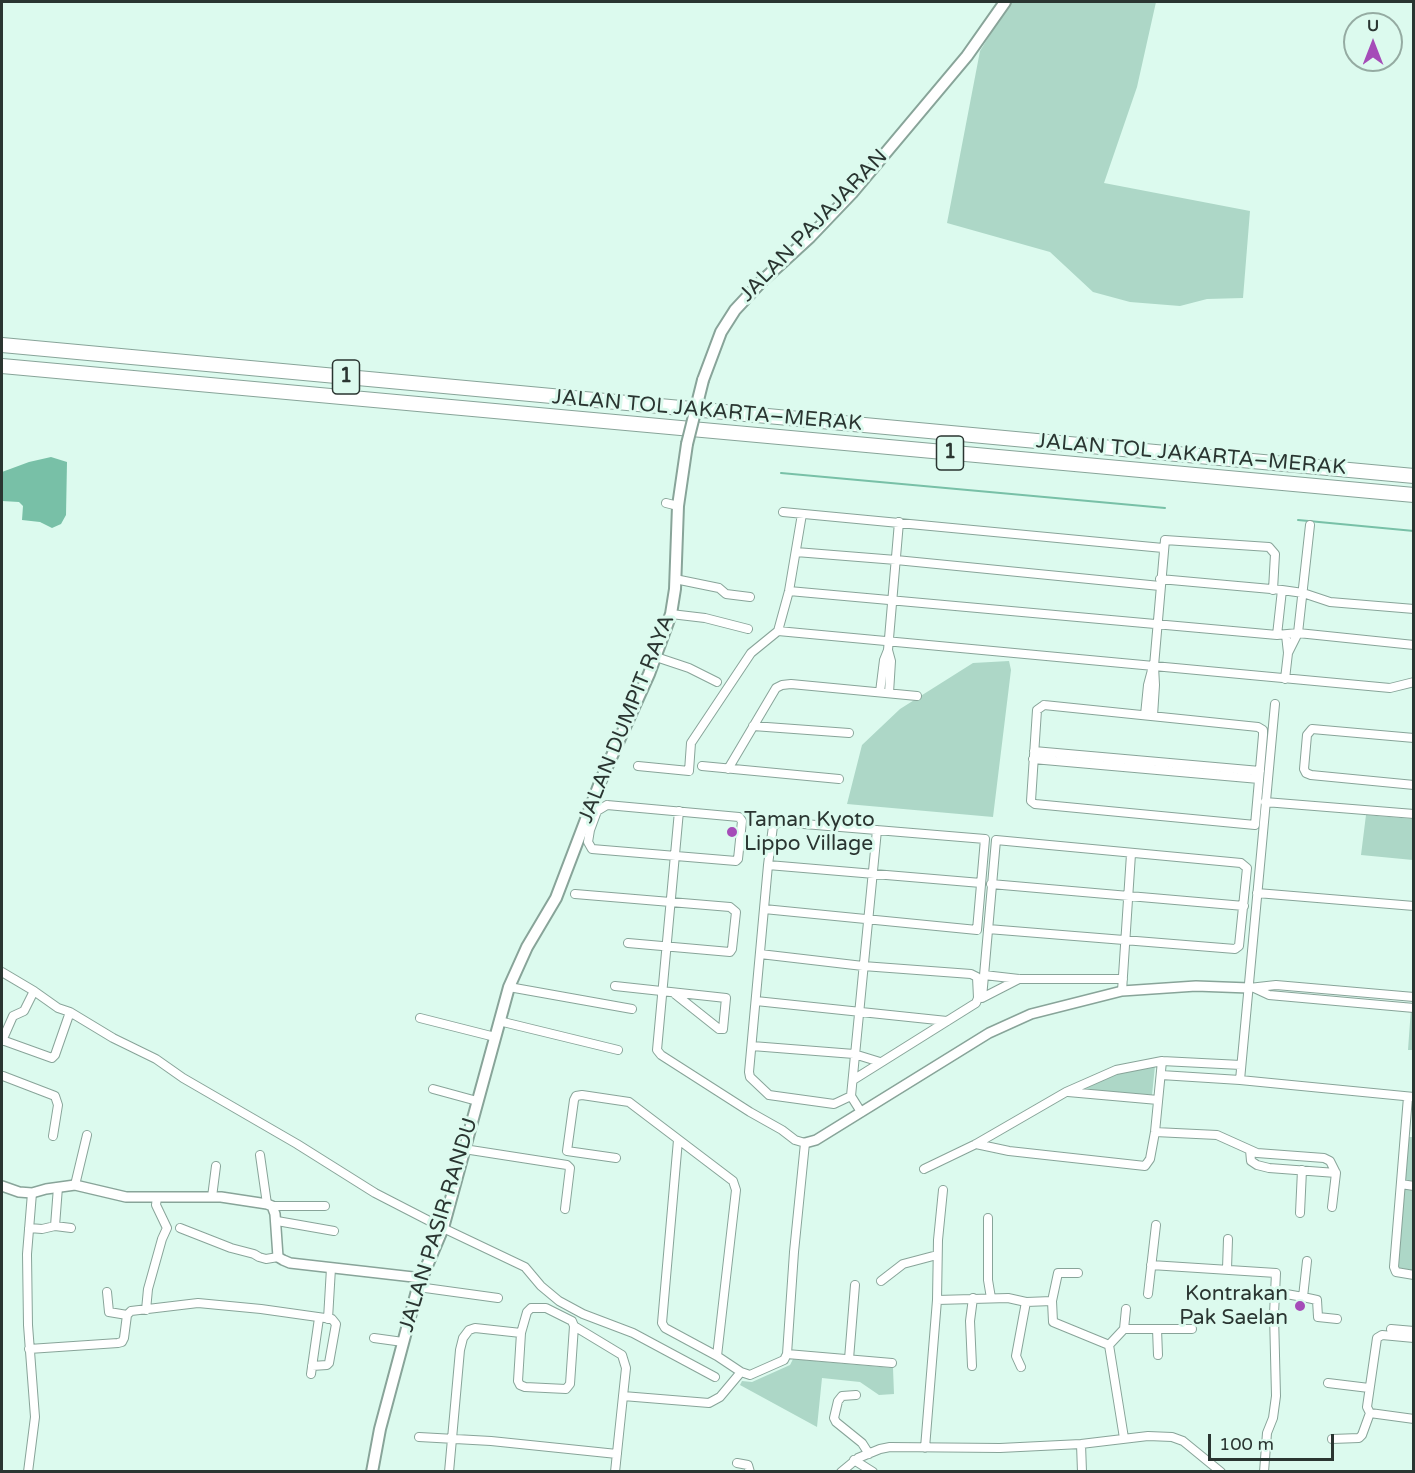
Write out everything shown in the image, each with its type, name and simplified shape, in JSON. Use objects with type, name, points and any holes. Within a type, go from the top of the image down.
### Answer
[{"type":"highway","name":"JALAN TOL JAKARTA–MERAK","points":[[2,345],[1413,476]]},
{"type":"highway","name":"JALAN TOL JAKARTA–MERAK","points":[[2,366],[1413,495]]},
{"type":"main road","name":"JALAN PAJAJARAN","points":[[687,444],[703,380],[721,332],[735,310],[852,194],[967,56],[1005,2]]},
{"type":"main road","name":"JALAN DUMPIT RAYA","points":[[527,947],[556,898],[601,780],[656,657],[671,614],[678,506],[687,444]]},
{"type":"main road","name":"JALAN PASIR RANDU","points":[[372,1472],[380,1429],[420,1282],[443,1228],[509,987],[527,947]]},
{"type":"street","points":[[666,503],[678,506]]},
{"type":"street","points":[[783,512],[1163,548]]},
{"type":"street","points":[[638,766],[689,771],[691,743],[752,653],[778,631],[789,591],[802,514]]},
{"type":"street","points":[[884,693],[884,660],[888,646],[899,522]]},
{"type":"street","points":[[1288,653],[1298,633],[1310,525]]},
{"type":"street","points":[[1149,716],[1155,685],[1154,666],[1164,540],[1269,548],[1275,554],[1277,635]]},
{"type":"street","points":[[796,552],[1160,583],[1277,590],[1303,593],[1330,602],[1413,609]]},
{"type":"street","points":[[675,579],[719,588],[726,594],[750,597]]},
{"type":"street","points":[[789,591],[1157,625],[1277,635],[1298,633],[1413,645]]},
{"type":"street","points":[[671,614],[705,618],[748,629]]},
{"type":"street","points":[[778,631],[888,646],[1154,666],[1390,688],[1413,682]]},
{"type":"street","points":[[1285,679],[1288,653],[1286,635]]},
{"type":"street","points":[[656,657],[688,668],[717,682]]},
{"type":"street","points":[[728,769],[776,688],[782,685],[917,696]]},
{"type":"street","points":[[1240,1080],[1252,988],[1257,893],[1275,704]]},
{"type":"street","points":[[1044,705],[1149,716],[1258,727],[1263,730],[1255,825],[1035,804],[1031,801],[1037,710],[1044,705]]},
{"type":"street","points":[[753,726],[849,733]]},
{"type":"street","points":[[1413,738],[1312,729],[1307,735],[1304,769],[1311,775],[1413,785]]},
{"type":"street","points":[[1402,737],[1413,733]]},
{"type":"street","points":[[1034,755],[1259,775]]},
{"type":"street","points":[[702,766],[839,779]]},
{"type":"street","points":[[1265,802],[1413,814]]},
{"type":"street","points":[[607,806],[741,818],[739,858],[736,861],[675,856],[597,850],[590,847],[588,837],[597,811],[607,806]]},
{"type":"street","points":[[679,811],[657,1050],[661,1055],[795,1140],[805,1143],[816,1140],[970,1044],[1001,1028],[1031,1014],[1122,992],[1156,987],[1252,988],[1276,985],[1413,997]]},
{"type":"street","points":[[764,909],[977,930],[985,839],[777,823],[771,830],[749,1072],[750,1077],[769,1095],[834,1104],[851,1096]]},
{"type":"street","points":[[861,1112],[851,1096],[877,830]]},
{"type":"street","points":[[988,929],[1235,950],[1239,946],[1247,868],[1241,863],[996,840],[991,884],[982,998],[1019,979]]},
{"type":"street","points":[[1122,992],[1131,854]]},
{"type":"street","points":[[768,865],[981,883]]},
{"type":"street","points":[[991,884],[1244,906]]},
{"type":"street","points":[[1257,893],[1413,906]]},
{"type":"street","points":[[575,894],[733,907],[736,912],[730,952],[628,943]]},
{"type":"street","points":[[760,954],[863,966],[974,975],[978,979],[977,1001],[852,1080]]},
{"type":"street","points":[[2,972],[51,1004],[156,1059],[183,1078],[297,1144],[375,1193],[525,1267],[542,1287],[559,1301],[583,1314],[633,1333],[714,1377]]},
{"type":"street","points":[[984,975],[1019,979],[1123,979]]},
{"type":"street","points":[[615,986],[726,998],[728,1000],[723,1029],[719,1029],[675,994]]},
{"type":"street","points":[[509,987],[632,1009]]},
{"type":"street","points":[[1252,988],[1269,995],[1413,1008]]},
{"type":"street","points":[[34,991],[24,1011],[13,1016],[2,1040],[52,1058],[70,1012]]},
{"type":"street","points":[[756,1001],[947,1021]]},
{"type":"street","points":[[420,1018],[495,1037]]},
{"type":"street","points":[[499,1021],[618,1050]]},
{"type":"street","points":[[752,1046],[854,1054],[880,1062]]},
{"type":"street","points":[[924,1169],[976,1143],[1066,1092],[1116,1070],[1162,1061],[1241,1065]]},
{"type":"street","points":[[976,1143],[1009,1151],[1145,1166],[1149,1163],[1155,1132],[1162,1061]]},
{"type":"street","points":[[2,1066],[2,1078],[56,1096],[58,1105],[53,1136]]},
{"type":"street","points":[[1161,1075],[1240,1080],[1411,1097],[1394,1267],[1396,1272],[1413,1275]]},
{"type":"street","points":[[432,1089],[477,1101]]},
{"type":"street","points":[[1066,1092],[1158,1100]]},
{"type":"street","points":[[616,1158],[567,1151],[576,1096],[629,1102],[733,1181],[735,1186],[717,1356]]},
{"type":"street","points":[[1155,1132],[1217,1135],[1250,1150],[1265,1154],[1324,1158],[1330,1161],[1336,1173],[1332,1207]]},
{"type":"street","points":[[75,1185],[87,1135]]},
{"type":"street","points":[[678,1140],[662,1323],[665,1328],[750,1375],[784,1360],[787,1354],[805,1143]]},
{"type":"street","points":[[465,1149],[567,1165],[570,1168],[565,1209]]},
{"type":"street","points":[[1250,1150],[1251,1161],[1257,1165],[1336,1173]]},
{"type":"street","points":[[260,1155],[269,1205],[277,1221],[278,1257]]},
{"type":"street","points":[[212,1197],[216,1166]]},
{"type":"street","points":[[1300,1213],[1302,1170]]},
{"type":"street","points":[[1401,1184],[1413,1186]]},
{"type":"street","points":[[2,1186],[19,1192],[32,1193],[75,1185],[126,1197],[212,1197],[269,1205],[325,1206]]},
{"type":"street","points":[[55,1226],[58,1187]]},
{"type":"street","points":[[925,1449],[943,1190]]},
{"type":"street","points":[[28,1472],[35,1417],[28,1349],[27,1254],[32,1193]]},
{"type":"street","points":[[146,1310],[148,1289],[167,1228],[156,1205],[156,1197]]},
{"type":"street","points":[[988,1218],[990,1298]]},
{"type":"street","points":[[277,1221],[334,1231]]},
{"type":"street","points":[[1148,1294],[1156,1225]]},
{"type":"street","points":[[30,1227],[71,1228]]},
{"type":"street","points":[[180,1228],[266,1259],[278,1257],[290,1263],[420,1282],[498,1299]]},
{"type":"street","points":[[1227,1269],[1228,1239]]},
{"type":"street","points":[[881,1281],[903,1264],[937,1255]]},
{"type":"street","points":[[1302,1297],[1307,1261]]},
{"type":"street","points":[[1151,1265],[1276,1273],[1276,1396],[1273,1418],[1267,1433],[1264,1472]]},
{"type":"street","points":[[328,1319],[331,1268]]},
{"type":"street","points":[[1078,1273],[1058,1273],[1052,1300],[1053,1322],[1109,1346]]},
{"type":"street","points":[[849,1359],[855,1285]]},
{"type":"street","points":[[107,1292],[109,1312],[127,1315]]},
{"type":"street","points":[[1275,1292],[1317,1300],[1318,1317],[1337,1319]]},
{"type":"street","points":[[937,1300],[973,1298],[1008,1298],[1026,1302],[1052,1300]]},
{"type":"street","points":[[972,1366],[970,1321],[973,1298]]},
{"type":"street","points":[[1021,1367],[1016,1356],[1026,1302]]},
{"type":"street","points":[[28,1349],[122,1342],[127,1315],[131,1311],[198,1303],[332,1319],[336,1324],[328,1363],[311,1370],[319,1318]]},
{"type":"street","points":[[574,1326],[570,1384],[566,1389],[525,1387],[518,1381],[521,1332],[527,1312],[531,1308],[546,1308],[570,1319],[574,1326],[622,1355],[626,1368],[615,1472]]},
{"type":"street","points":[[1109,1346],[1124,1329],[1126,1310]]},
{"type":"street","points":[[449,1472],[460,1350],[465,1333],[475,1328],[521,1332]]},
{"type":"street","points":[[1124,1329],[1192,1329]]},
{"type":"street","points":[[1157,1329],[1158,1355]]},
{"type":"street","points":[[1391,1329],[1413,1331]]},
{"type":"street","points":[[1332,1439],[1359,1438],[1362,1435],[1370,1413],[1367,1407],[1377,1338],[1382,1335],[1413,1338]]},
{"type":"street","points":[[374,1338],[404,1342]]},
{"type":"street","points":[[1109,1346],[1124,1438]]},
{"type":"street","points":[[787,1354],[892,1363]]},
{"type":"street","points":[[623,1396],[709,1402],[720,1397],[741,1372]]},
{"type":"street","points":[[1328,1383],[1369,1388]]},
{"type":"street","points":[[856,1395],[842,1396],[838,1401],[834,1418],[862,1443],[869,1454]]},
{"type":"street","points":[[1370,1413],[1413,1419]]},
{"type":"street","points":[[841,1472],[854,1460],[890,1447],[925,1449],[1081,1444],[1148,1436],[1172,1437],[1183,1441],[1221,1472]]},
{"type":"street","points":[[419,1437],[452,1438],[617,1454]]},
{"type":"street","points":[[1081,1444],[1082,1472]]},
{"type":"street","points":[[854,1460],[873,1472]]},
{"type":"street","points":[[737,1463],[748,1465],[750,1472]]},
{"type":"shaded area","points":[[1010,2],[1156,2],[1137,87],[1104,183],[1250,211],[1243,298],[1207,299],[1180,306],[1130,302],[1093,292],[1050,252],[947,223],[980,51]]},
{"type":"shaded area","points":[[51,457],[67,462],[66,515],[61,524],[52,528],[40,522],[22,520],[23,506],[19,502],[2,501],[2,472]]},
{"type":"shaded area","points":[[1009,661],[1011,670],[993,817],[847,804],[862,745],[900,709],[973,663]]},
{"type":"shaded area","points":[[1366,815],[1413,819],[1413,860],[1361,855]]},
{"type":"shaded area","points":[[1411,1008],[1413,1008],[1413,1050],[1408,1050]]},
{"type":"shaded area","points":[[1155,1066],[1152,1095],[1081,1091],[1082,1088],[1124,1070]]},
{"type":"shaded area","points":[[1405,1137],[1413,1137],[1413,1275],[1396,1272]]},
{"type":"shaded area","points":[[793,1359],[893,1368],[894,1394],[879,1395],[860,1382],[822,1378],[817,1427],[740,1385],[742,1381],[752,1382],[790,1365]]},
{"type":"waterway","points":[[781,473],[1165,508]]},
{"type":"waterway","points":[[1298,520],[1414,531]]},
{"type":"place","name":"Taman Kyoto Lippo Village","points":[[732,832]]},
{"type":"place","name":"Kontrakan Pak Saelan","points":[[1300,1306]]}]
